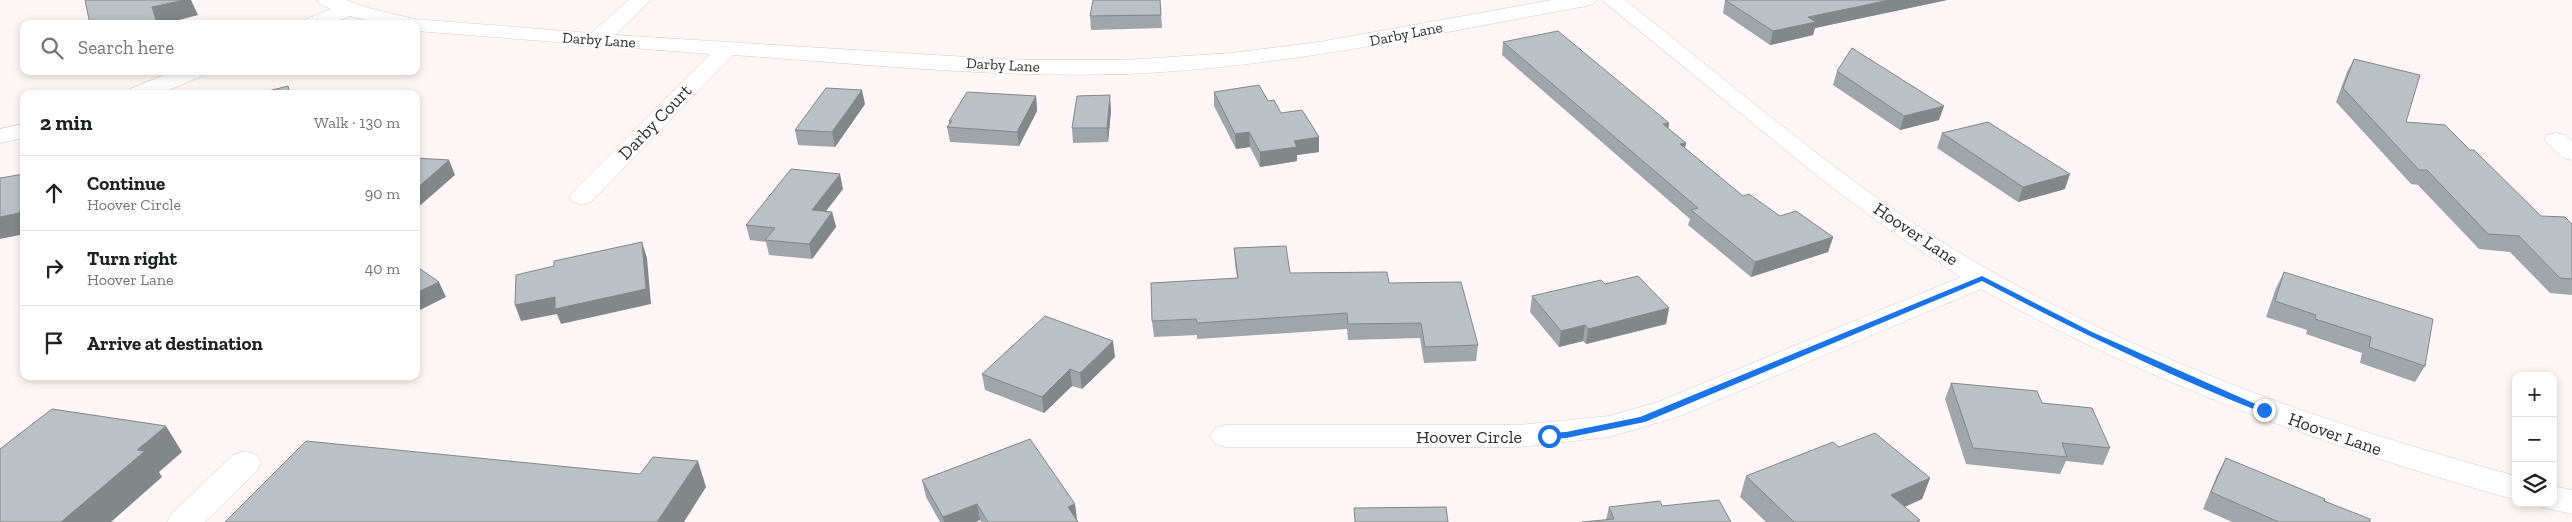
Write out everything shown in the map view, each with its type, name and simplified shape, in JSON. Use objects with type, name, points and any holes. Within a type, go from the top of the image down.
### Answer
[{"type":"street","points":[[327,0],[348,9],[392,20]]},
{"type":"street","points":[[596,40],[641,0]]},
{"type":"street","name":"Darby Lane","points":[[420,25],[596,40],[1016,67],[1156,66],[1232,60],[1319,49],[1586,0]]},
{"type":"street","name":"Hoover Lane","points":[[1612,0],[1905,229],[1982,278],[2051,316],[2195,382],[2338,436],[2512,487]]},
{"type":"street","points":[[322,20],[348,9]]},
{"type":"street","name":"Darby Court","points":[[582,197],[728,48]]},
{"type":"street","points":[[148,90],[184,75]]},
{"type":"street","points":[[0,136],[20,132]]},
{"type":"street","name":"Hoover Circle","points":[[1226,436],[1516,437],[1566,435],[1606,428],[1642,420],[1982,278]]},
{"type":"street","points":[[184,522],[245,463]]},
{"type":"street","points":[[2557,499],[2572,502]]},
{"type":"building","points":[[85,0],[184,0],[152,7],[156,20],[89,20]]},
{"type":"building","points":[[1093,0],[1160,0],[1161,15],[1090,16]]},
{"type":"building","points":[[1725,0],[1890,0],[1808,17],[1816,22],[1773,31]]},
{"type":"building","points":[[1558,31],[1669,123],[1663,124],[1686,143],[1680,144],[1743,196],[1749,194],[1780,216],[1796,211],[1833,237],[1755,262],[1691,210],[1698,208],[1503,42]]},
{"type":"building","points":[[1852,48],[1944,106],[1904,116],[1837,71]]},
{"type":"building","points":[[2354,59],[2420,75],[2406,122],[2445,125],[2470,150],[2474,150],[2541,216],[2565,217],[2572,224],[2572,279],[2560,278],[2519,236],[2488,234],[2427,170],[2419,170],[2343,88]]},
{"type":"building","points":[[1259,85],[1268,101],[1274,100],[1281,113],[1302,110],[1319,137],[1294,141],[1297,147],[1260,152],[1249,132],[1235,134],[1214,92]]},
{"type":"building","points":[[288,86],[289,90],[272,90]]},
{"type":"building","points":[[826,88],[862,90],[832,132],[795,130]]},
{"type":"building","points":[[967,92],[1036,96],[1017,132],[947,127]]},
{"type":"building","points":[[1110,95],[1107,128],[1072,128],[1077,96]]},
{"type":"building","points":[[1988,122],[2070,174],[2023,187],[1942,133]]},
{"type":"building","points":[[420,158],[449,160],[420,185]]},
{"type":"building","points":[[791,169],[840,174],[812,210],[832,212],[809,244],[765,240],[775,228],[746,225]]},
{"type":"building","points":[[20,175],[19,213],[0,217],[0,178]]},
{"type":"building","points":[[642,242],[646,289],[555,309],[555,297],[515,305],[516,275],[554,266],[554,261]]},
{"type":"building","points":[[1286,246],[1290,273],[1387,272],[1389,283],[1461,282],[1478,345],[1425,347],[1421,323],[1348,324],[1347,313],[1197,323],[1196,319],[1152,321],[1151,283],[1238,278],[1234,248]]},
{"type":"building","points":[[420,269],[439,282],[420,291]]},
{"type":"building","points":[[2284,272],[2433,319],[2425,366],[2369,347],[2371,337],[2315,319],[2316,315],[2275,301]]},
{"type":"building","points":[[1638,276],[1669,308],[1588,329],[1585,325],[1561,331],[1532,296],[1601,280],[1605,284]]},
{"type":"building","points":[[1045,316],[1113,341],[1080,373],[1070,369],[1042,397],[982,374]]},
{"type":"building","points":[[1951,383],[2037,391],[2042,403],[2092,408],[2110,448],[2062,443],[2067,457],[1973,448]]},
{"type":"building","points":[[52,409],[166,426],[137,450],[145,451],[61,522],[0,522],[0,449]]},
{"type":"building","points":[[1875,433],[1930,478],[1891,495],[1920,520],[1916,522],[1794,522],[1746,476],[1833,442],[1839,447]]},
{"type":"building","points":[[1030,439],[1075,504],[1068,507],[1078,522],[988,522],[977,504],[943,517],[922,480]]},
{"type":"building","points":[[306,441],[640,474],[653,457],[698,461],[657,522],[225,522]]},
{"type":"building","points":[[2226,458],[2370,519],[2370,522],[2279,522],[2211,492]]},
{"type":"building","points":[[1719,500],[1731,522],[1582,522],[1614,519],[1609,507],[1660,501],[1662,506]]},
{"type":"building","points":[[1446,507],[1448,522],[1355,522],[1354,508]]},
{"type":"route","points":[[1549,436],[1566,435],[1642,420],[1982,278],[2051,316],[2089,334],[2195,382],[2264,410]]}]
